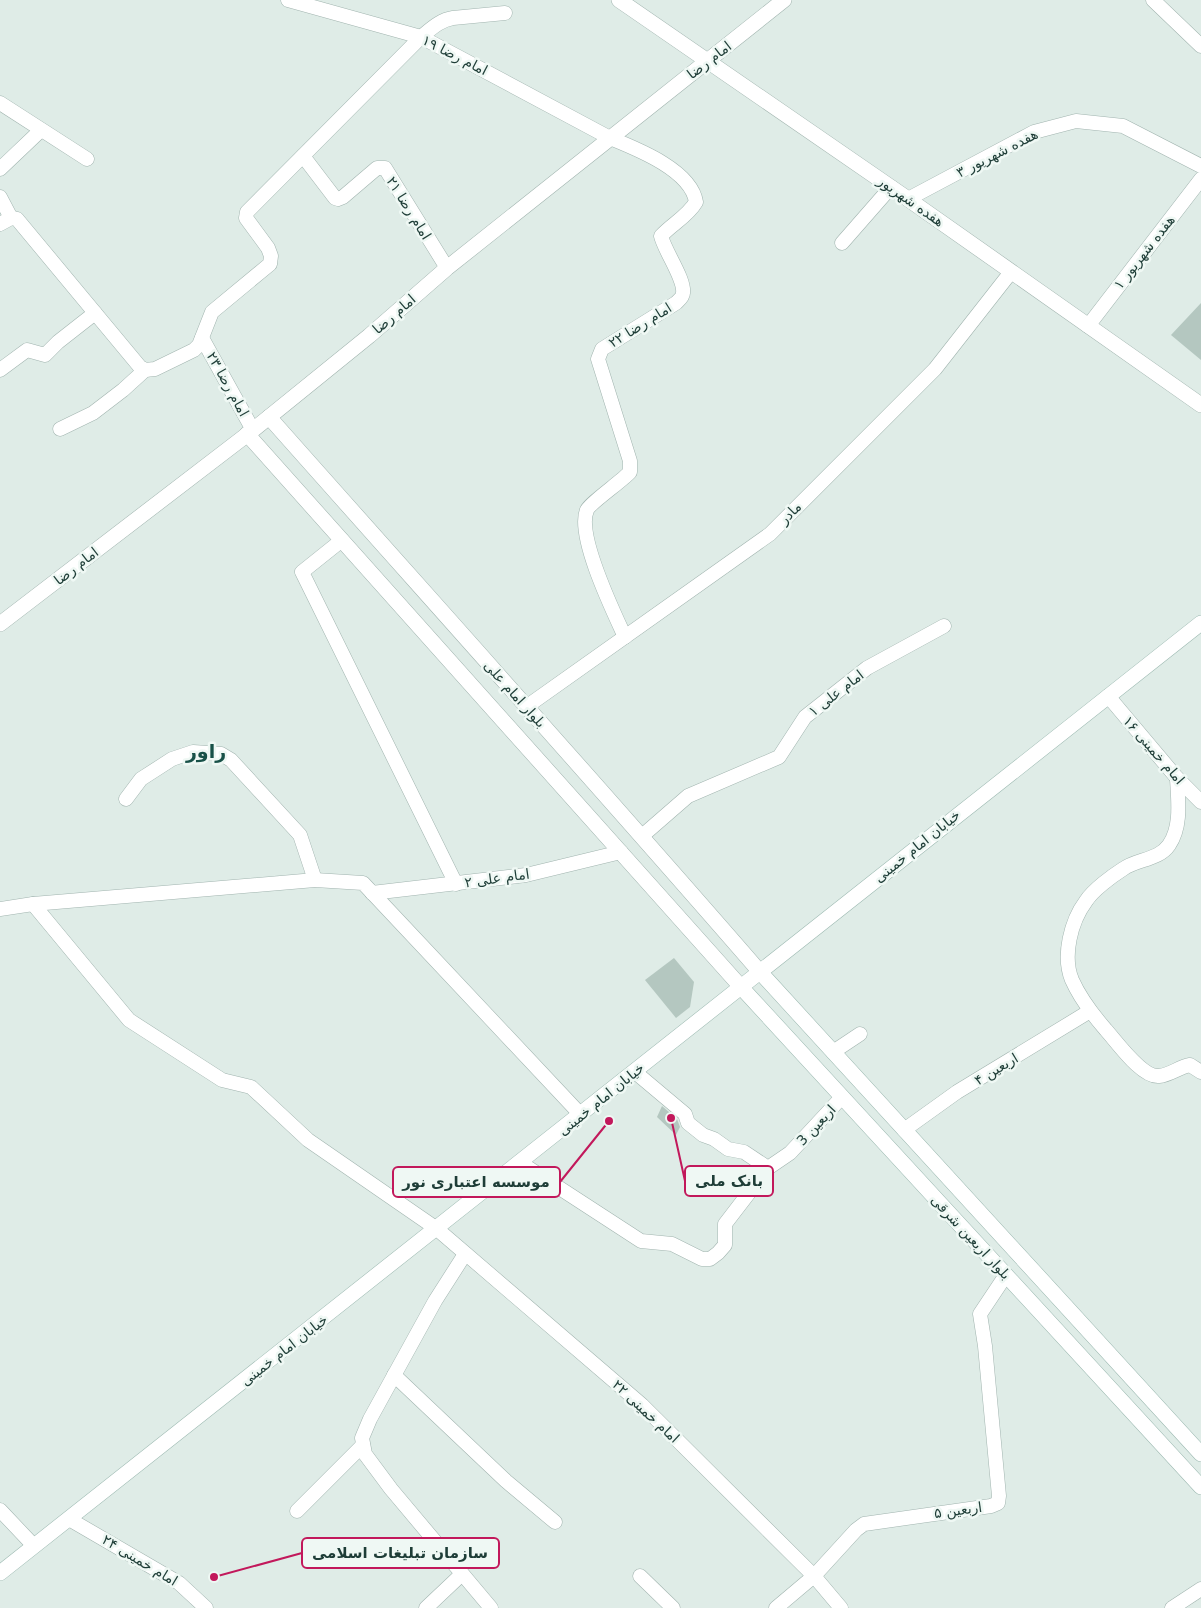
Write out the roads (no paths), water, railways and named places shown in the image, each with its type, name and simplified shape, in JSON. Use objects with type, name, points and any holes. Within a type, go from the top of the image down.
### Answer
[{"type":"street","name":"امام رضا ۱۹","points":[[288,0],[421,37],[610,138]]},
{"type":"street","name":"امام رضا","points":[[0,624],[269,417],[369,336],[447,268],[784,0]]},
{"type":"street","points":[[1153,0],[1201,46]]},
{"type":"street","name":"هفده شهریور","points":[[625,2],[1201,404]]},
{"type":"street","points":[[60,429],[93,414],[145,370],[155,369],[194,350],[200,345],[212,312],[270,264],[271,256],[268,248],[246,218],[247,212],[421,37],[446,19],[505,13]]},
{"type":"street","points":[[0,104],[87,159]]},
{"type":"street","name":"هفده شهریور ۳","points":[[908,199],[1034,132],[1076,121],[1123,126],[1201,166]]},
{"type":"street","points":[[0,169],[41,130]]},
{"type":"street","name":"امام رضا ۲۲","points":[[610,138],[633,147],[677,172],[695,196],[696,202],[693,208],[661,236],[681,281],[683,293],[681,299],[602,349],[598,359],[630,461],[630,472],[588,508],[584,520],[596,570],[625,637]]},
{"type":"street","name":"امام رضا ۲۱","points":[[303,156],[334,198],[338,199],[342,198],[377,168],[385,168],[447,268]]},
{"type":"street","name":"هفده شهریور ۱","points":[[1088,326],[1201,179]]},
{"type":"street","points":[[842,243],[891,187]]},
{"type":"street","points":[[0,197],[6,221],[17,219],[21,223],[140,367],[145,370]]},
{"type":"street","name":"مادر","points":[[526,707],[770,534],[935,369],[1012,272]]},
{"type":"street","points":[[0,370],[27,350],[45,355],[58,342],[95,313]]},
{"type":"street","name":"امام رضا ۲۳","points":[[202,338],[250,432]]},
{"type":"street","name":"بلوار امام علی","points":[[269,417],[642,836],[760,972]]},
{"type":"street","name":"بلوار امام علی","points":[[250,432],[342,540],[741,987]]},
{"type":"street","points":[[342,540],[302,572],[456,884]]},
{"type":"street","name":"خیابان امام خمینی","points":[[0,1572],[521,1163],[968,805],[1201,623]]},
{"type":"street","name":"امام علی ۱","points":[[642,836],[688,796],[778,757],[805,716],[867,668],[944,626]]},
{"type":"street","name":"امام خمینی ۱۶","points":[[1108,696],[1177,778],[1201,802]]},
{"type":"street","points":[[126,799],[141,779],[172,759],[193,752],[221,754],[231,760],[300,835],[314,880]]},
{"type":"street","points":[[1177,778],[1179,815],[1174,835],[1169,845],[1160,854],[1124,868],[1086,900],[1072,928],[1067,955],[1072,979],[1090,1011],[1137,1065],[1151,1076],[1169,1074],[1190,1065],[1201,1072]]},
{"type":"street","name":"امام علی ۲","points":[[372,893],[526,875],[621,852]]},
{"type":"street","points":[[2,905],[314,880],[363,884],[580,1115]]},
{"type":"street","name":"امام خمینی ۲۲","points":[[33,904],[129,1020],[222,1080],[252,1087],[308,1140],[437,1229],[642,1406],[814,1576],[841,1608]]},
{"type":"street","name":"بلوار اربعین شرقی","points":[[760,972],[1201,1454]]},
{"type":"street","name":"بلوار اربعین شرقی","points":[[741,987],[1201,1488]]},
{"type":"street","name":"اربعین ۴","points":[[904,1130],[957,1092],[1090,1011]]},
{"type":"street","points":[[833,1052],[860,1034]]},
{"type":"street","points":[[634,1072],[685,1114],[688,1124],[703,1135],[714,1138],[728,1149],[744,1152],[768,1168]]},
{"type":"street","name":"اربعین 3","points":[[521,1163],[641,1241],[672,1244],[702,1259],[710,1259],[718,1254],[725,1245],[725,1224],[768,1168],[790,1153],[842,1097]]},
{"type":"street","points":[[465,1254],[435,1301],[370,1419],[362,1438],[365,1454],[391,1489],[491,1608]]},
{"type":"street","name":"اربعین ۵","points":[[776,1608],[814,1576],[856,1530],[864,1524],[991,1506],[998,1503],[985,1346],[980,1314],[1006,1275]]},
{"type":"street","points":[[394,1375],[506,1481],[555,1522]]},
{"type":"street","points":[[297,1511],[363,1445]]},
{"type":"street","points":[[0,1510],[34,1546]]},
{"type":"street","name":"امام خمینی ۲۴","points":[[69,1519],[179,1583],[206,1608]]},
{"type":"street","points":[[426,1608],[462,1574]]},
{"type":"street","points":[[640,1576],[673,1608]]},
{"type":"street","points":[[1172,1608],[1201,1589]]},
{"type":"place","name":"بانک ملی","points":[[671,1118]]},
{"type":"place","name":"موسسه اعتباری نور","points":[[609,1121]]},
{"type":"place","name":"سازمان تبلیغات اسلامی","points":[[214,1577]]},
{"type":"district","name":"راور","points":[[206,751]]}]
